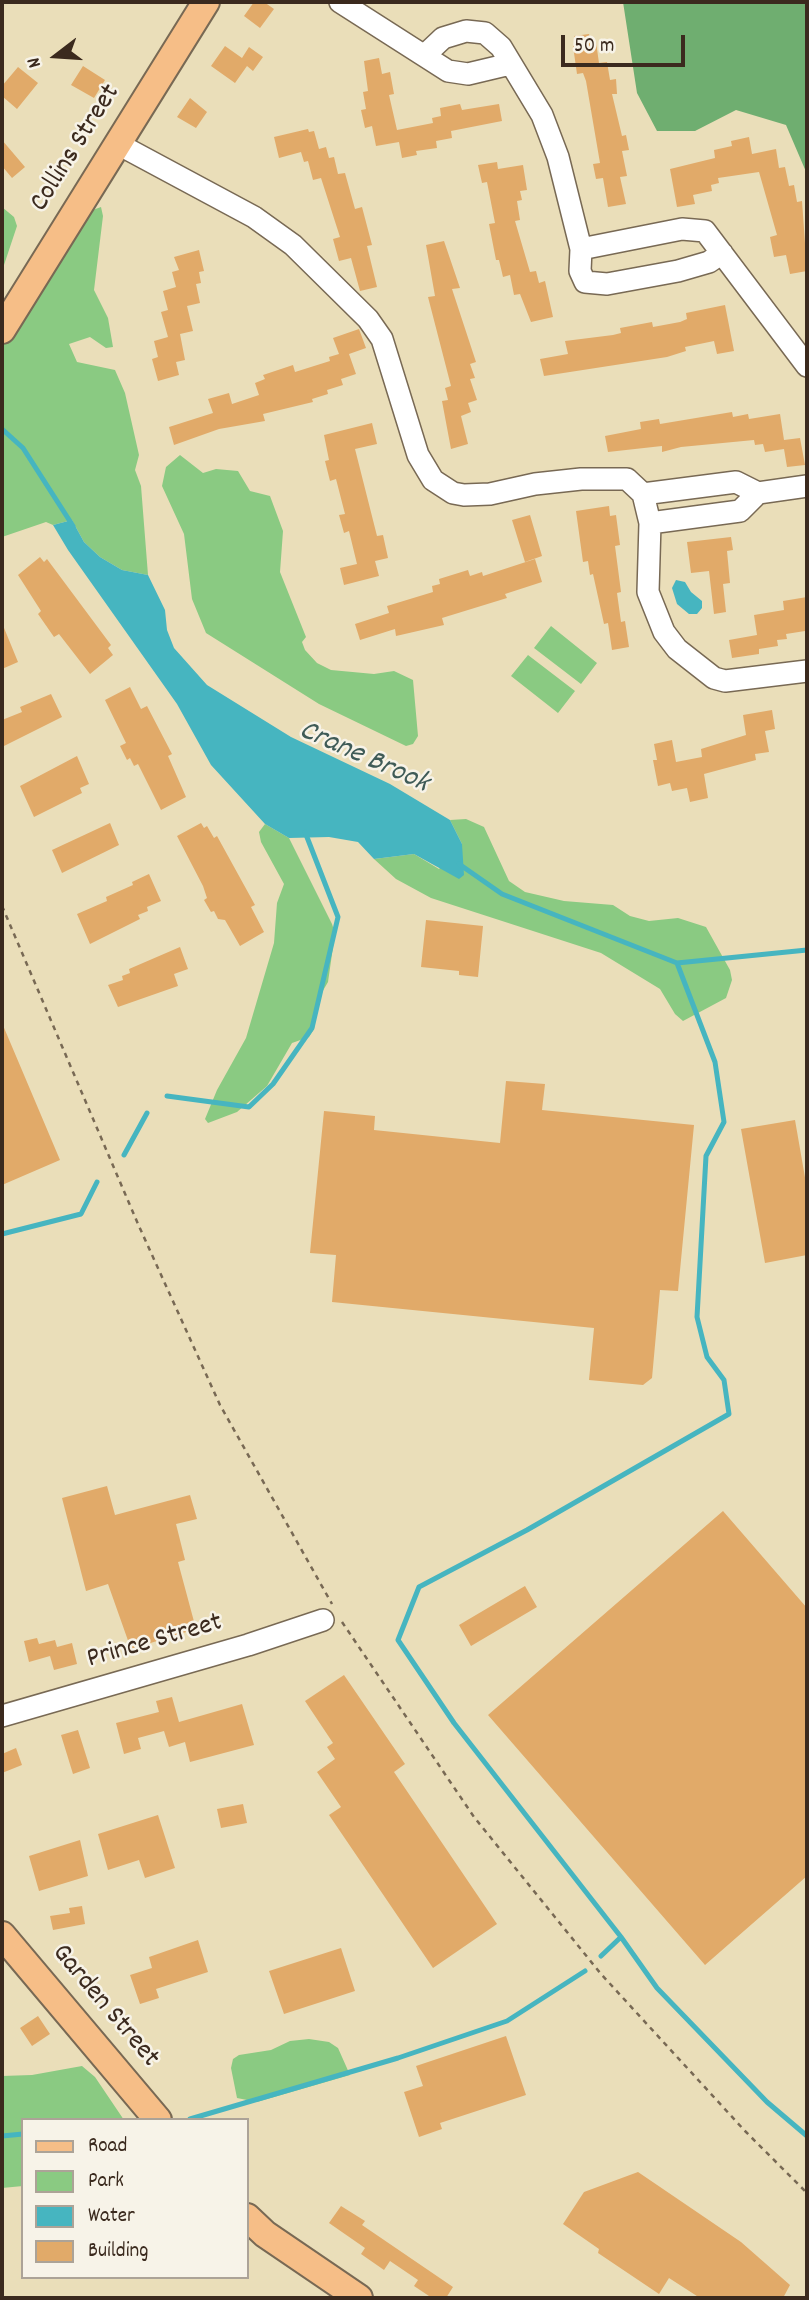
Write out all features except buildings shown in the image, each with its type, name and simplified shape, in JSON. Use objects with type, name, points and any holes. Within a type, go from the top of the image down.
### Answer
[{"type":"main road","name":"Collins Street","points":[[2,330],[206,2]]},
{"type":"main road","name":"Garden Street","points":[[2,1935],[156,2118]]},
{"type":"main road","points":[[248,2218],[265,2234],[359,2298]]},
{"type":"street","points":[[340,2],[448,71],[468,74],[510,64]]},
{"type":"street","points":[[425,55],[443,38],[466,31],[485,33],[494,39],[518,72],[542,115],[554,146],[581,249],[580,271],[585,282],[607,284],[678,271],[709,262],[722,253]]},
{"type":"street","points":[[118,144],[254,217],[293,245],[368,319],[382,339],[425,471],[447,490],[464,495],[490,494],[535,484],[627,479],[643,494],[650,523],[648,592],[664,632],[691,663],[713,678],[725,681],[807,671]]},
{"type":"street","points":[[581,249],[682,229],[705,232],[807,366]]},
{"type":"street","points":[[643,494],[736,482],[758,493],[807,486]]},
{"type":"street","points":[[650,523],[740,511],[758,493]]},
{"type":"street","name":"Prince Street","points":[[2,1716],[257,1643],[323,1620]]},
{"type":"path","points":[[2,906],[138,1224],[220,1405],[346,1629],[474,1817],[601,1974],[745,2131],[807,2193]]},
{"type":"green space","points":[[623,2],[807,2],[807,174],[786,125],[736,110],[695,131],[657,131],[637,93]]},
{"type":"green space","points":[[2,207],[14,217],[17,226],[2,271]]},
{"type":"green space","points":[[101,207],[103,216],[94,290],[108,318],[113,347],[106,348],[90,337],[69,344],[77,362],[115,370],[125,393],[139,455],[135,470],[141,486],[148,575],[122,570],[100,557],[84,542],[72,520],[53,525],[46,522],[2,537],[2,336],[76,216]]},
{"type":"green space","points":[[180,455],[203,473],[216,469],[238,471],[250,491],[270,496],[283,531],[280,572],[306,637],[302,642],[305,650],[317,663],[331,670],[374,674],[394,671],[413,680],[418,736],[413,744],[406,746],[319,704],[206,633],[192,599],[184,534],[162,486],[166,467]]},
{"type":"green space","points":[[551,626],[597,663],[581,684],[534,648]]},
{"type":"green space","points":[[528,655],[575,691],[558,713],[511,676]]},
{"type":"green space","points":[[466,819],[484,827],[509,881],[525,892],[564,901],[613,905],[630,916],[649,921],[678,918],[706,927],[730,970],[732,980],[726,998],[683,1021],[675,1014],[660,989],[601,953],[431,898],[396,879],[374,859],[414,854],[439,869],[462,844],[450,820]]},
{"type":"green space","points":[[265,824],[289,838],[332,924],[335,933],[328,982],[318,999],[314,1029],[309,1037],[292,1043],[267,1086],[237,1112],[208,1123],[205,1119],[217,1090],[246,1038],[274,943],[277,903],[284,884],[261,842],[259,832]]},
{"type":"green space","points":[[309,2039],[329,2042],[338,2048],[350,2075],[257,2102],[237,2098],[231,2068],[233,2059],[239,2055],[271,2050],[290,2041]]},
{"type":"green space","points":[[82,2066],[95,2077],[123,2118],[21,2118],[21,2186],[2,2188],[2,2076],[32,2075]]},
{"type":"water","points":[[72,520],[84,542],[100,557],[122,570],[148,575],[165,610],[167,630],[174,648],[207,685],[291,737],[390,784],[450,820],[462,844],[464,875],[459,879],[414,854],[374,859],[358,842],[329,837],[289,838],[265,824],[211,765],[177,704],[53,525]]},
{"type":"water","points":[[676,580],[685,582],[691,592],[702,601],[702,608],[697,614],[689,614],[677,604],[672,588]]},
{"type":"waterway","name":"Crane Brook","points":[[2,429],[23,448],[73,526]]},
{"type":"waterway","points":[[167,1096],[249,1107],[273,1084],[312,1028],[338,917],[305,832]]},
{"type":"waterway","name":"Crane Brook","points":[[459,864],[502,894],[677,963],[807,950]]},
{"type":"waterway","points":[[677,963],[715,1062],[724,1122],[706,1156],[697,1317],[707,1357],[724,1380],[729,1414],[527,1530],[419,1587],[398,1640],[454,1723],[621,1937],[657,1988],[767,2102],[807,2136]]},
{"type":"waterway","points":[[124,1155],[147,1113]]},
{"type":"waterway","points":[[2,1234],[81,1214],[97,1182]]},
{"type":"waterway","points":[[601,1956],[621,1937]]},
{"type":"waterway","points":[[193,2118],[398,2058],[507,2021],[585,1971]]},
{"type":"waterway","points":[[2,2136],[21,2134]]}]
